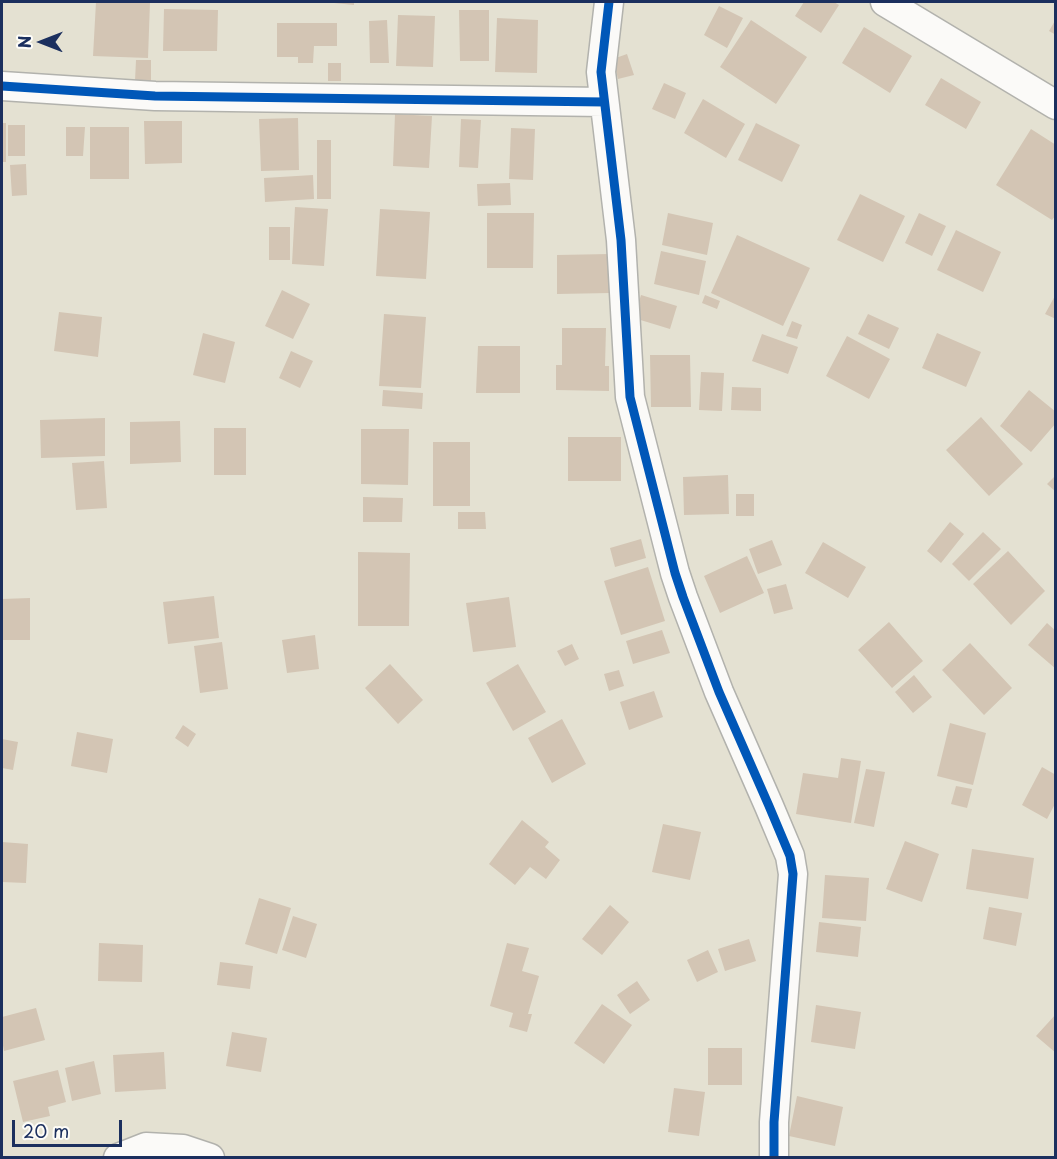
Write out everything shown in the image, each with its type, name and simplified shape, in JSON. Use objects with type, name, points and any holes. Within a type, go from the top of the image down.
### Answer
[{"type":"street","points":[[609,2],[601,72],[621,240],[630,397],[680,589],[719,692],[786,846],[793,874],[774,1122],[774,1158]]},
{"type":"street","points":[[885,2],[1056,105]]},
{"type":"street","points":[[2,86],[167,97],[604,102]]},
{"type":"street","points":[[118,1158],[146,1148],[183,1149],[210,1158]]},
{"type":"building","points":[[96,2],[150,2],[148,58],[93,56]]},
{"type":"building","points":[[354,2],[354,5],[334,3]]},
{"type":"building","points":[[804,2],[834,2],[839,5],[821,33],[795,16]]},
{"type":"building","points":[[719,6],[743,18],[727,48],[704,35]]},
{"type":"building","points":[[164,9],[218,10],[217,51],[163,51]]},
{"type":"building","points":[[459,10],[489,10],[489,61],[460,61]]},
{"type":"building","points":[[398,15],[435,16],[433,67],[396,66]]},
{"type":"building","points":[[497,18],[538,20],[537,73],[495,72]]},
{"type":"building","points":[[1056,19],[1056,35],[1049,31]]},
{"type":"building","points":[[387,20],[389,63],[370,63],[369,21]]},
{"type":"building","points":[[751,20],[807,57],[776,104],[720,67]]},
{"type":"building","points":[[277,23],[337,23],[337,46],[314,46],[313,63],[298,63],[298,57],[277,57]]},
{"type":"building","points":[[864,27],[912,56],[890,93],[842,63]]},
{"type":"building","points":[[627,54],[634,75],[618,79],[613,59]]},
{"type":"building","points":[[136,60],[151,60],[151,81],[135,81]]},
{"type":"building","points":[[328,63],[341,63],[341,81],[328,81]]},
{"type":"building","points":[[941,78],[981,102],[966,129],[925,105]]},
{"type":"building","points":[[664,83],[686,93],[675,119],[652,109]]},
{"type":"building","points":[[703,99],[745,124],[726,158],[684,133]]},
{"type":"building","points":[[395,114],[432,116],[429,168],[393,166]]},
{"type":"building","points":[[298,118],[299,170],[261,171],[259,119]]},
{"type":"building","points":[[461,119],[481,120],[478,168],[459,167]]},
{"type":"building","points":[[144,121],[182,121],[182,163],[145,164]]},
{"type":"building","points":[[2,123],[6,123],[6,162],[2,162]]},
{"type":"building","points":[[756,123],[800,145],[782,182],[738,160]]},
{"type":"building","points":[[8,125],[25,125],[25,156],[8,156]]},
{"type":"building","points":[[66,127],[85,127],[83,156],[66,156]]},
{"type":"building","points":[[90,127],[129,127],[129,179],[90,179]]},
{"type":"building","points":[[511,128],[535,129],[533,180],[509,179]]},
{"type":"building","points":[[1031,129],[1056,145],[1056,215],[1052,220],[996,185]]},
{"type":"building","points":[[317,140],[331,140],[331,199],[317,199]]},
{"type":"building","points":[[26,164],[27,195],[12,196],[10,165]]},
{"type":"building","points":[[313,175],[314,199],[265,202],[264,178]]},
{"type":"building","points":[[510,183],[511,205],[478,206],[477,184]]},
{"type":"building","points":[[860,194],[905,216],[883,262],[837,240]]},
{"type":"building","points":[[295,207],[328,209],[324,266],[292,264]]},
{"type":"building","points":[[380,209],[430,212],[426,279],[376,276]]},
{"type":"building","points":[[487,213],[534,213],[533,268],[487,268]]},
{"type":"building","points":[[668,213],[713,223],[707,255],[662,245]]},
{"type":"building","points":[[919,213],[946,226],[932,256],[905,243]]},
{"type":"building","points":[[269,227],[290,227],[290,260],[269,260]]},
{"type":"building","points":[[956,230],[1001,252],[983,292],[937,270]]},
{"type":"building","points":[[737,235],[810,268],[783,326],[711,293]]},
{"type":"building","points":[[661,251],[706,261],[699,295],[654,284]]},
{"type":"building","points":[[610,254],[610,293],[557,294],[557,255]]},
{"type":"building","points":[[282,290],[310,304],[293,339],[265,326]]},
{"type":"building","points":[[1056,294],[1056,319],[1045,314]]},
{"type":"building","points":[[641,295],[677,306],[670,329],[634,318]]},
{"type":"building","points":[[705,295],[720,301],[717,309],[702,303]]},
{"type":"building","points":[[59,312],[102,317],[98,357],[54,351]]},
{"type":"building","points":[[384,314],[426,317],[421,388],[379,386]]},
{"type":"building","points":[[868,314],[899,328],[889,349],[858,334]]},
{"type":"building","points":[[792,321],[802,325],[797,339],[786,336]]},
{"type":"building","points":[[562,328],[606,328],[605,366],[609,366],[609,391],[556,390],[556,365],[562,365]]},
{"type":"building","points":[[203,333],[235,342],[225,383],[193,375]]},
{"type":"building","points":[[937,333],[981,352],[966,387],[922,368]]},
{"type":"building","points":[[762,334],[798,347],[788,374],[752,361]]},
{"type":"building","points":[[847,336],[890,359],[869,399],[826,376]]},
{"type":"building","points":[[478,346],[520,346],[520,393],[476,393]]},
{"type":"building","points":[[291,351],[313,361],[300,388],[279,378]]},
{"type":"building","points":[[650,355],[690,355],[691,407],[651,407]]},
{"type":"building","points":[[701,372],[724,373],[722,411],[699,410]]},
{"type":"building","points":[[732,387],[761,388],[761,411],[731,410]]},
{"type":"building","points":[[383,390],[423,393],[422,409],[382,406]]},
{"type":"building","points":[[1029,390],[1056,412],[1056,423],[1031,452],[1000,426]]},
{"type":"building","points":[[981,417],[1023,464],[989,496],[946,450]]},
{"type":"building","points":[[105,418],[105,456],[41,458],[40,420]]},
{"type":"building","points":[[180,421],[181,462],[130,464],[130,422]]},
{"type":"building","points":[[214,428],[246,428],[246,475],[214,475]]},
{"type":"building","points":[[361,429],[409,429],[408,485],[361,484]]},
{"type":"building","points":[[568,437],[621,437],[621,481],[568,481]]},
{"type":"building","points":[[433,442],[470,442],[470,506],[433,506]]},
{"type":"building","points":[[104,461],[107,508],[76,510],[72,463]]},
{"type":"building","points":[[728,475],[729,514],[684,515],[683,477]]},
{"type":"building","points":[[1056,475],[1056,492],[1047,484]]},
{"type":"building","points":[[736,494],[754,494],[754,516],[736,516]]},
{"type":"building","points":[[363,497],[403,498],[402,522],[363,522]]},
{"type":"building","points":[[458,512],[485,512],[486,529],[458,529]]},
{"type":"building","points":[[950,522],[964,534],[941,563],[927,551]]},
{"type":"building","points":[[983,532],[1001,549],[969,581],[952,564]]},
{"type":"building","points":[[641,539],[646,558],[615,567],[610,548]]},
{"type":"building","points":[[772,540],[782,565],[758,574],[749,549]]},
{"type":"building","points":[[823,542],[866,567],[848,598],[805,573]]},
{"type":"building","points":[[1008,551],[1045,591],[1011,625],[973,584]]},
{"type":"building","points":[[358,552],[410,553],[409,626],[358,626]]},
{"type":"building","points":[[747,556],[764,593],[720,613],[704,576]]},
{"type":"building","points":[[648,567],[665,621],[621,635],[604,581]]},
{"type":"building","points":[[786,584],[793,609],[774,614],[767,589]]},
{"type":"building","points":[[214,596],[219,638],[168,644],[163,602]]},
{"type":"building","points":[[509,597],[516,647],[473,652],[466,603]]},
{"type":"building","points":[[30,598],[30,640],[2,640],[2,599]]},
{"type":"building","points":[[889,622],[923,661],[892,688],[858,650]]},
{"type":"building","points":[[1047,623],[1056,631],[1056,669],[1028,645]]},
{"type":"building","points":[[662,630],[670,653],[633,664],[626,641]]},
{"type":"building","points":[[315,635],[319,669],[287,673],[282,640]]},
{"type":"building","points":[[222,642],[228,689],[200,693],[194,646]]},
{"type":"building","points":[[970,643],[1012,688],[984,715],[942,670]]},
{"type":"building","points":[[572,644],[579,659],[565,666],[557,651]]},
{"type":"building","points":[[390,664],[423,700],[398,724],[365,688]]},
{"type":"building","points":[[518,664],[546,712],[513,731],[486,683]]},
{"type":"building","points":[[619,670],[624,686],[609,691],[604,674]]},
{"type":"building","points":[[914,675],[932,697],[913,713],[895,692]]},
{"type":"building","points":[[654,691],[663,717],[629,730],[620,702]]},
{"type":"building","points":[[562,719],[586,764],[552,783],[528,738]]},
{"type":"building","points":[[950,723],[986,733],[973,785],[937,776]]},
{"type":"building","points":[[183,725],[196,734],[188,747],[175,738]]},
{"type":"building","points":[[77,732],[113,739],[107,773],[71,766]]},
{"type":"building","points":[[2,739],[18,742],[13,770],[2,768]]},
{"type":"building","points":[[841,758],[861,761],[851,823],[796,814],[803,773],[838,778]]},
{"type":"building","points":[[1042,767],[1056,775],[1056,802],[1047,819],[1022,805]]},
{"type":"building","points":[[866,769],[885,772],[874,827],[854,823]]},
{"type":"building","points":[[956,786],[972,789],[967,808],[951,804]]},
{"type":"building","points":[[522,820],[549,842],[545,847],[560,860],[546,879],[530,867],[515,885],[489,864]]},
{"type":"building","points":[[663,824],[701,832],[690,880],[652,872]]},
{"type":"building","points":[[905,841],[939,854],[922,902],[886,889]]},
{"type":"building","points":[[2,842],[28,844],[26,883],[2,882]]},
{"type":"building","points":[[972,849],[1034,858],[1028,899],[966,889]]},
{"type":"building","points":[[825,875],[869,878],[866,921],[822,918]]},
{"type":"building","points":[[259,898],[291,908],[277,954],[245,944]]},
{"type":"building","points":[[610,905],[629,922],[602,955],[582,939]]},
{"type":"building","points":[[989,907],[1022,913],[1016,946],[983,939]]},
{"type":"building","points":[[293,916],[317,924],[306,958],[282,950]]},
{"type":"building","points":[[819,922],[861,927],[858,957],[816,952]]},
{"type":"building","points":[[749,939],[756,961],[725,971],[718,949]]},
{"type":"building","points":[[99,943],[143,945],[142,982],[98,981]]},
{"type":"building","points":[[507,943],[529,948],[522,971],[539,976],[528,1014],[532,1014],[527,1032],[509,1027],[513,1013],[490,1006]]},
{"type":"building","points":[[708,950],[718,972],[697,982],[687,960]]},
{"type":"building","points":[[220,962],[253,966],[250,989],[217,985]]},
{"type":"building","points":[[637,981],[650,1000],[630,1014],[617,995]]},
{"type":"building","points":[[602,1004],[632,1025],[604,1064],[574,1043]]},
{"type":"building","points":[[816,1005],[861,1012],[855,1049],[811,1042]]},
{"type":"building","points":[[36,1008],[45,1040],[4,1051],[2,1017]]},
{"type":"building","points":[[1056,1014],[1056,1053],[1036,1036]]},
{"type":"building","points":[[232,1032],[267,1038],[261,1072],[226,1066]]},
{"type":"building","points":[[708,1048],[742,1048],[742,1085],[708,1085]]},
{"type":"building","points":[[164,1052],[166,1089],[115,1092],[113,1055]]},
{"type":"building","points":[[94,1061],[101,1094],[72,1101],[65,1068]]},
{"type":"building","points":[[58,1070],[66,1102],[48,1107],[50,1116],[23,1122],[13,1081]]},
{"type":"building","points":[[674,1088],[705,1092],[699,1136],[668,1132]]},
{"type":"building","points":[[797,1096],[843,1107],[835,1146],[789,1136]]},
{"type":"cycle path","points":[[609,2],[601,72],[621,240],[630,397],[683,597],[719,692],[790,856],[793,874],[774,1122],[774,1158]]},
{"type":"cycle path","points":[[2,86],[155,96],[604,102]]}]
